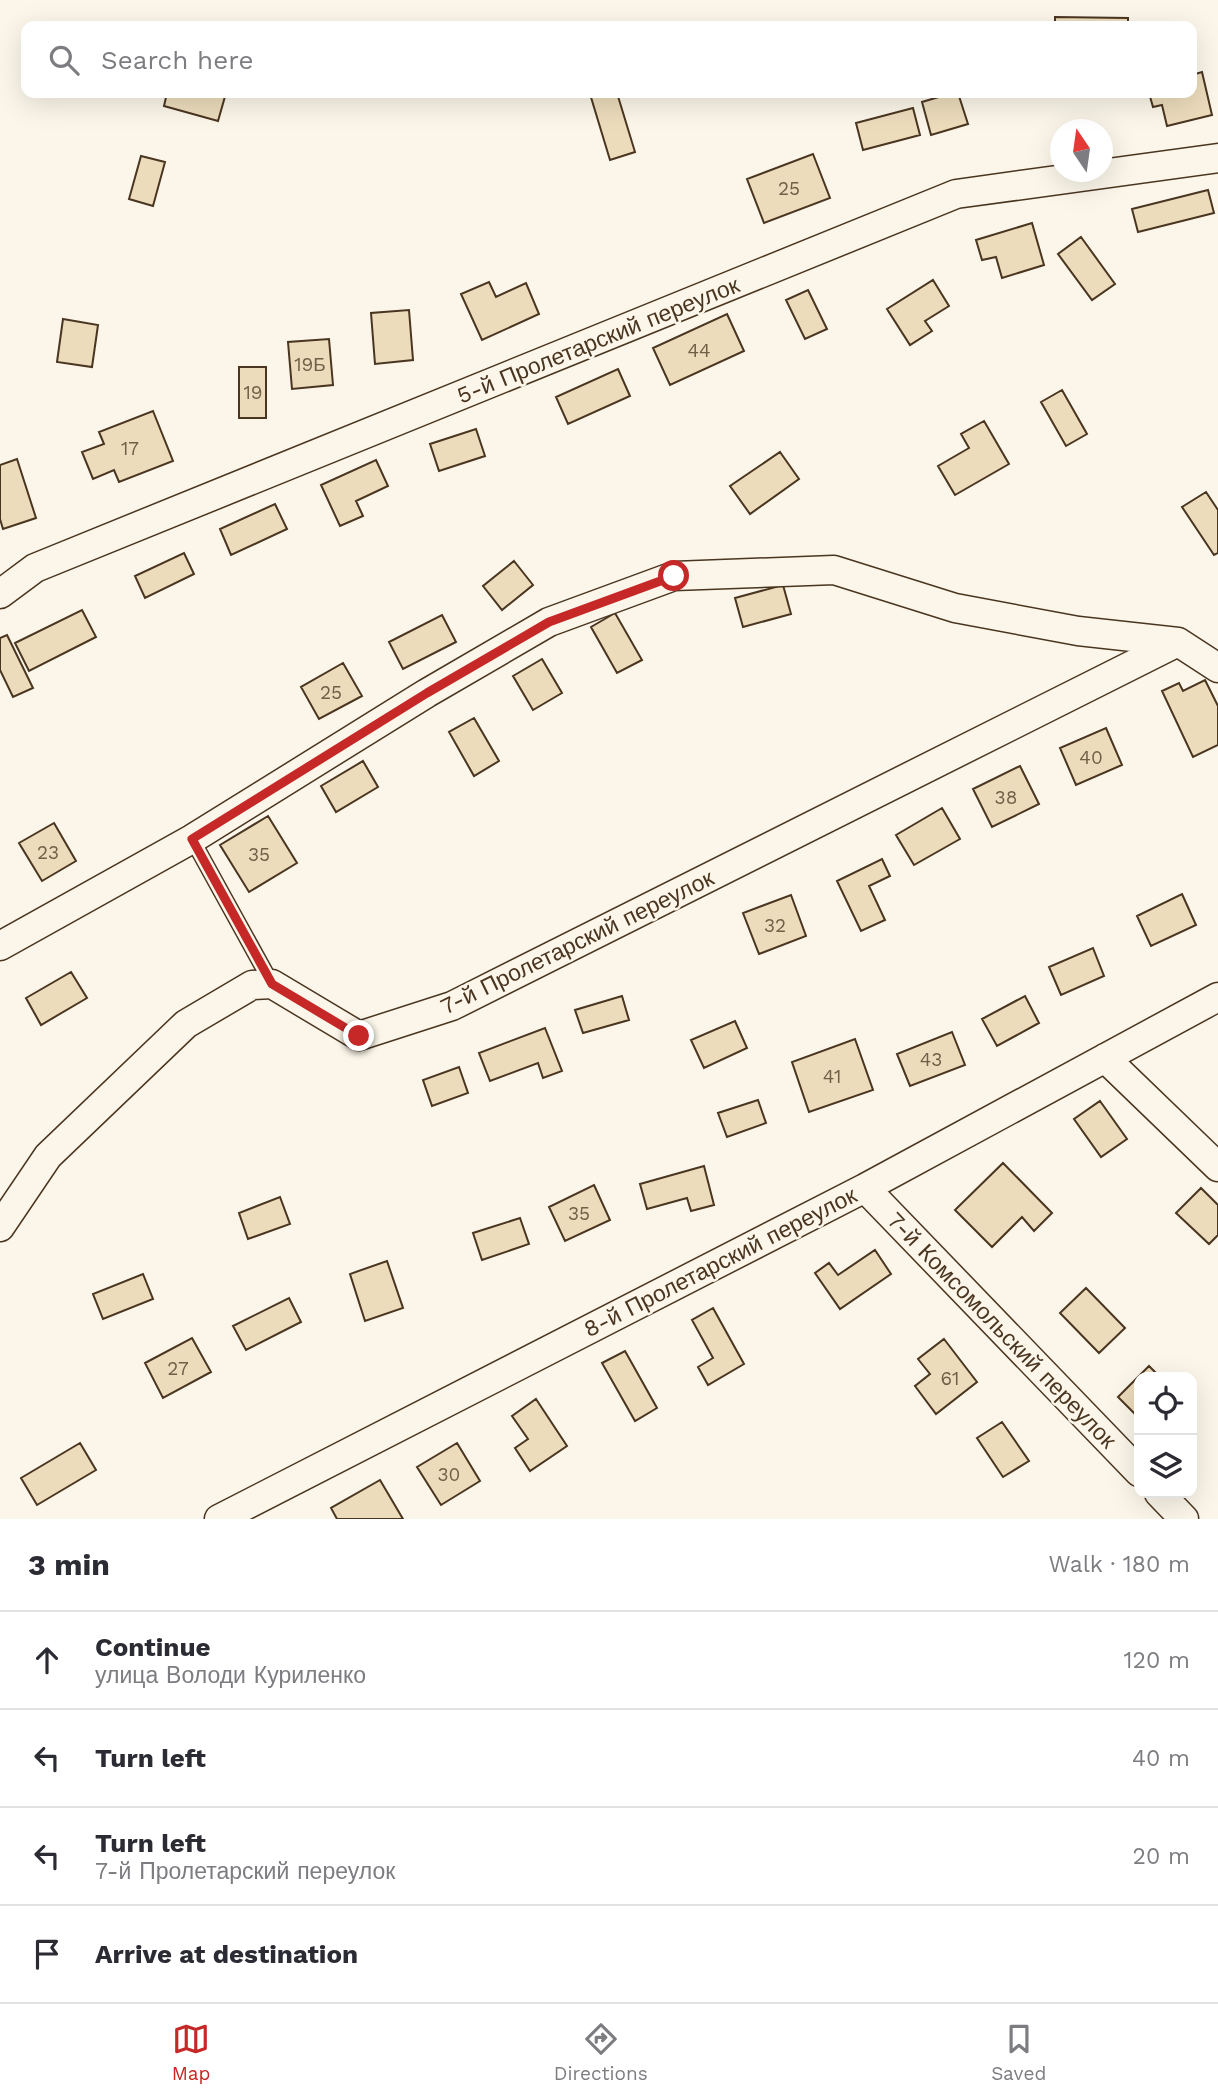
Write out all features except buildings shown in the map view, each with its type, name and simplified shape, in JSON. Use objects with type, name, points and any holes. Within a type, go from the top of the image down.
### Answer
[{"type":"street","name":"5-й Пролетарский переулок","points":[[0,594],[35,568],[956,194],[1218,158]]},
{"type":"street","points":[[0,946],[192,839],[427,693],[549,622],[674,576],[834,570],[955,608],[1078,631],[1178,642],[1218,668]]},
{"type":"street","name":"7-й Пролетарский переулок","points":[[272,984],[359,1036],[452,1006],[1178,642]]},
{"type":"street","points":[[0,1227],[48,1156],[187,1024],[252,985],[272,984]]},
{"type":"street","name":"8-й Пролетарский переулок","points":[[219,1519],[865,1188],[1218,997]]},
{"type":"street","points":[[1105,1058],[1218,1167]]},
{"type":"street","name":"7-й Комсомольский переулок","points":[[865,1188],[1134,1467]]},
{"type":"street","points":[[1164,1498],[1184,1519]]},
{"type":"lane","points":[[192,839],[272,984]]},
{"type":"route","points":[[359,1036],[272,984],[192,839],[427,693],[549,622],[674,576]]}]
